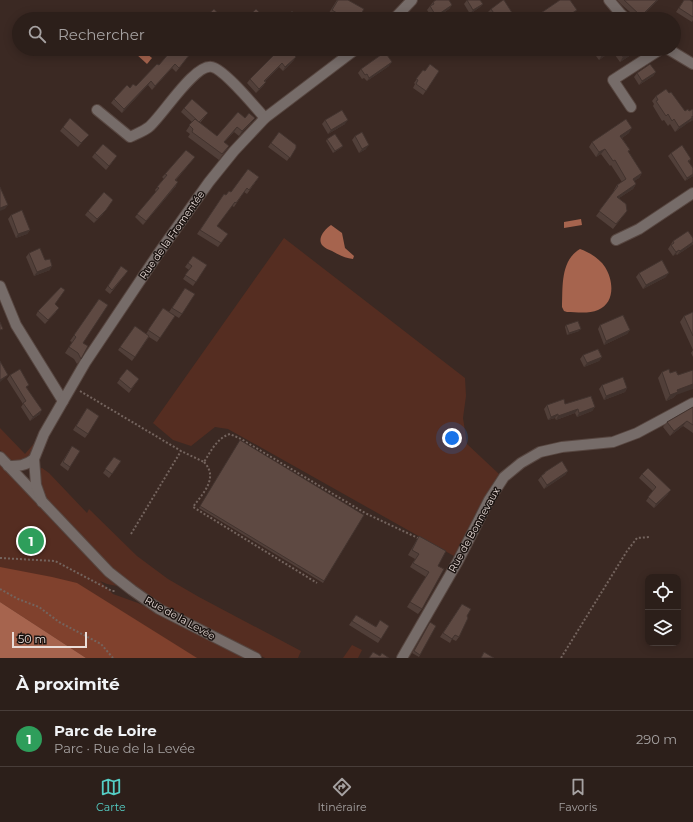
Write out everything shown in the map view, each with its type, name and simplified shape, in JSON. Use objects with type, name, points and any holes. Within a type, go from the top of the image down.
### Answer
[{"type":"street","points":[[401,12],[412,0]]},
{"type":"street","points":[[609,0],[619,12]]},
{"type":"street","name":"Rue de la Fromentée","points":[[42,502],[36,485],[34,459],[44,434],[85,363],[112,322],[209,182],[234,151],[265,118],[347,56]]},
{"type":"street","points":[[631,107],[613,80],[650,56]]},
{"type":"street","points":[[680,56],[693,64]]},
{"type":"street","points":[[97,110],[130,137],[149,128],[192,76],[203,68],[212,67],[222,72],[265,118]]},
{"type":"street","points":[[616,240],[639,229],[693,193]]},
{"type":"street","points":[[0,286],[16,325],[63,401]]},
{"type":"street","name":"Rue de Bonnevaux","points":[[402,658],[458,561],[489,500],[504,477],[521,463],[540,452],[562,447],[612,442],[637,433],[693,403]]},
{"type":"street","name":"Rue de la Levée","points":[[0,457],[109,572],[159,609],[256,658]]},
{"type":"street","points":[[8,466],[20,466],[27,464],[34,459]]},
{"type":"path","points":[[72,386],[182,451],[204,462],[208,466],[210,482],[193,508],[317,582]]},
{"type":"path","points":[[204,462],[223,436],[230,434],[242,439],[365,513],[424,542]]},
{"type":"path","points":[[131,534],[182,451]]},
{"type":"path","points":[[561,658],[627,551],[637,538],[650,537]]},
{"type":"path","points":[[0,558],[54,561],[112,591],[132,590]]},
{"type":"path","points":[[0,589],[18,599],[39,607],[59,622],[101,644],[113,658]]},
{"type":"shaded area","points":[[138,56],[150,56],[152,58],[147,64]]},
{"type":"shaded area","points":[[581,219],[582,225],[564,228],[564,222]]},
{"type":"shaded area","points":[[331,225],[342,233],[345,248],[354,256],[353,259],[328,250],[321,243],[320,240],[322,234]]},
{"type":"shaded area","points":[[284,238],[465,378],[466,396],[463,418],[467,444],[499,474],[481,503],[454,556],[228,429],[215,427],[191,446],[173,440],[153,423]]},
{"type":"shaded area","points":[[580,249],[594,256],[605,267],[611,285],[610,297],[604,307],[598,310],[587,312],[567,312],[564,311],[562,307],[564,275],[569,260]]},
{"type":"shaded area","points":[[0,428],[25,454],[37,440],[28,461],[10,463],[0,450]]},
{"type":"shaded area","points":[[0,463],[66,535],[117,586],[100,581],[113,594],[138,603],[250,658],[0,658]]},
{"type":"shaded area","points":[[42,468],[49,473],[87,513],[89,509],[137,556],[168,579],[199,597],[301,651],[298,658],[265,658],[157,604],[111,569],[44,498],[37,469]]},
{"type":"shaded area","points":[[0,567],[77,583],[197,658],[86,658],[0,602]]},
{"type":"shaded area","points":[[0,602],[86,658],[0,658]]},
{"type":"shaded area","points":[[352,645],[362,650],[358,658],[343,658]]},
{"type":"building","points":[[338,0],[348,0],[364,9],[362,12],[335,12],[332,10]]},
{"type":"building","points":[[436,0],[449,0],[452,5],[442,12],[434,12],[430,6],[434,4],[433,2]]},
{"type":"building","points":[[467,0],[480,0],[483,4],[473,10]]},
{"type":"building","points":[[504,0],[512,12],[493,12],[491,9]]},
{"type":"building","points":[[560,0],[570,0],[577,10],[574,12],[542,12]]},
{"type":"building","points":[[624,0],[657,0],[645,12],[637,12]]},
{"type":"building","points":[[684,0],[690,0],[693,2],[693,17],[679,8]]},
{"type":"building","points":[[167,56],[188,56],[179,68],[175,64],[155,86],[151,81],[124,109],[114,99],[127,85],[130,88],[133,84],[136,86],[157,64],[159,65]]},
{"type":"building","points":[[273,56],[296,57],[285,67],[282,63],[264,81],[266,82],[259,89],[250,79]]},
{"type":"building","points":[[379,56],[388,56],[392,62],[369,78],[361,69]]},
{"type":"building","points":[[430,64],[439,71],[426,91],[416,84],[418,80],[416,79]]},
{"type":"building","points":[[650,64],[656,72],[642,81],[637,73]]},
{"type":"building","points":[[666,89],[669,93],[671,92],[685,111],[688,109],[689,111],[693,109],[693,117],[692,116],[692,118],[679,127],[674,119],[672,121],[668,114],[666,116],[656,101],[658,100],[656,96]]},
{"type":"building","points":[[192,99],[208,113],[199,122],[184,108]]},
{"type":"building","points":[[342,110],[348,120],[331,130],[325,120]]},
{"type":"building","points":[[238,112],[245,118],[249,113],[255,118],[242,131],[237,127],[224,142],[229,146],[222,154],[192,132],[193,129],[189,125],[195,119],[217,136]]},
{"type":"building","points":[[70,118],[89,135],[81,143],[63,127]]},
{"type":"building","points":[[626,119],[632,128],[620,136],[630,150],[628,151],[642,173],[633,179],[636,184],[617,197],[626,204],[627,211],[616,224],[599,211],[618,186],[617,185],[626,179],[615,160],[613,161],[605,149],[599,152],[592,142]]},
{"type":"building","points":[[279,132],[296,145],[296,148],[290,158],[271,143]]},
{"type":"building","points":[[362,132],[369,145],[362,149],[355,136]]},
{"type":"building","points":[[335,134],[343,146],[335,151],[327,139]]},
{"type":"building","points":[[103,144],[117,156],[109,166],[95,153]]},
{"type":"building","points":[[682,145],[691,159],[688,161],[693,168],[693,174],[687,178],[671,153]]},
{"type":"building","points":[[186,150],[195,157],[175,180],[178,182],[146,221],[137,214],[159,188],[157,187],[167,175],[165,174]]},
{"type":"building","points":[[248,169],[259,177],[249,190],[247,188],[236,203],[235,202],[217,226],[228,234],[221,243],[200,230],[224,194],[226,195],[229,191],[231,192]]},
{"type":"building","points":[[0,187],[8,205],[0,208]]},
{"type":"building","points":[[104,192],[113,200],[97,219],[88,211]]},
{"type":"building","points":[[22,210],[30,230],[18,234],[11,215]]},
{"type":"building","points":[[688,231],[693,238],[693,242],[676,252],[671,245],[674,243],[673,241]]},
{"type":"building","points":[[40,248],[45,260],[50,259],[52,266],[37,272],[29,253]]},
{"type":"building","points":[[193,256],[207,265],[196,282],[185,275],[192,266],[188,263]]},
{"type":"building","points":[[662,260],[669,273],[646,285],[639,273]]},
{"type":"building","points":[[121,266],[128,271],[112,290],[108,286]]},
{"type":"building","points":[[61,287],[65,290],[55,304],[59,308],[48,320],[38,311]]},
{"type":"building","points":[[185,288],[195,294],[182,314],[172,308]]},
{"type":"building","points":[[99,299],[108,305],[83,343],[88,346],[81,359],[78,353],[69,347],[76,337],[74,335]]},
{"type":"building","points":[[163,308],[175,316],[160,338],[148,330]]},
{"type":"building","points":[[693,312],[693,336],[684,316]]},
{"type":"building","points":[[623,315],[630,330],[606,341],[600,325]]},
{"type":"building","points":[[578,321],[581,329],[569,333],[566,325]]},
{"type":"building","points":[[0,322],[3,329],[0,330]]},
{"type":"building","points":[[135,326],[149,336],[135,357],[120,347]]},
{"type":"building","points":[[598,349],[602,357],[587,363],[583,355]]},
{"type":"building","points":[[0,361],[8,375],[0,380]]},
{"type":"building","points":[[20,369],[29,385],[26,387],[42,410],[33,417],[23,403],[26,401],[10,375]]},
{"type":"building","points":[[127,369],[139,379],[131,389],[119,379]]},
{"type":"building","points":[[669,369],[670,373],[676,371],[678,375],[693,370],[693,384],[677,390],[678,392],[670,395],[662,372]]},
{"type":"building","points":[[623,377],[627,388],[606,396],[602,385]]},
{"type":"building","points":[[591,396],[595,407],[579,413],[578,409],[551,417],[547,405],[564,399],[565,404]]},
{"type":"building","points":[[693,407],[693,425],[687,421],[674,431],[667,422]]},
{"type":"building","points":[[87,408],[99,416],[88,434],[76,426]]},
{"type":"building","points":[[240,440],[364,515],[324,581],[200,506]]},
{"type":"building","points":[[72,446],[80,451],[70,467],[63,462]]},
{"type":"building","points":[[114,457],[121,461],[112,474],[105,469]]},
{"type":"building","points":[[562,461],[568,471],[547,485],[541,476]]},
{"type":"building","points":[[648,468],[671,490],[656,504],[648,497],[656,487],[642,474]]},
{"type":"building","points":[[419,536],[446,551],[438,566],[444,569],[422,609],[410,602],[429,572],[413,563],[419,554],[412,550]]},
{"type":"building","points":[[462,604],[471,609],[459,637],[455,635],[452,639],[443,633]]},
{"type":"building","points":[[356,615],[376,627],[380,620],[389,626],[381,639],[352,621]]},
{"type":"building","points":[[430,622],[436,626],[420,655],[414,651]]},
{"type":"building","points":[[373,652],[380,656],[382,653],[389,658],[369,658]]},
{"type":"building","points":[[484,652],[494,658],[481,658]]},
{"type":"place","name":"Parc de Loire","points":[[31,541]]}]
